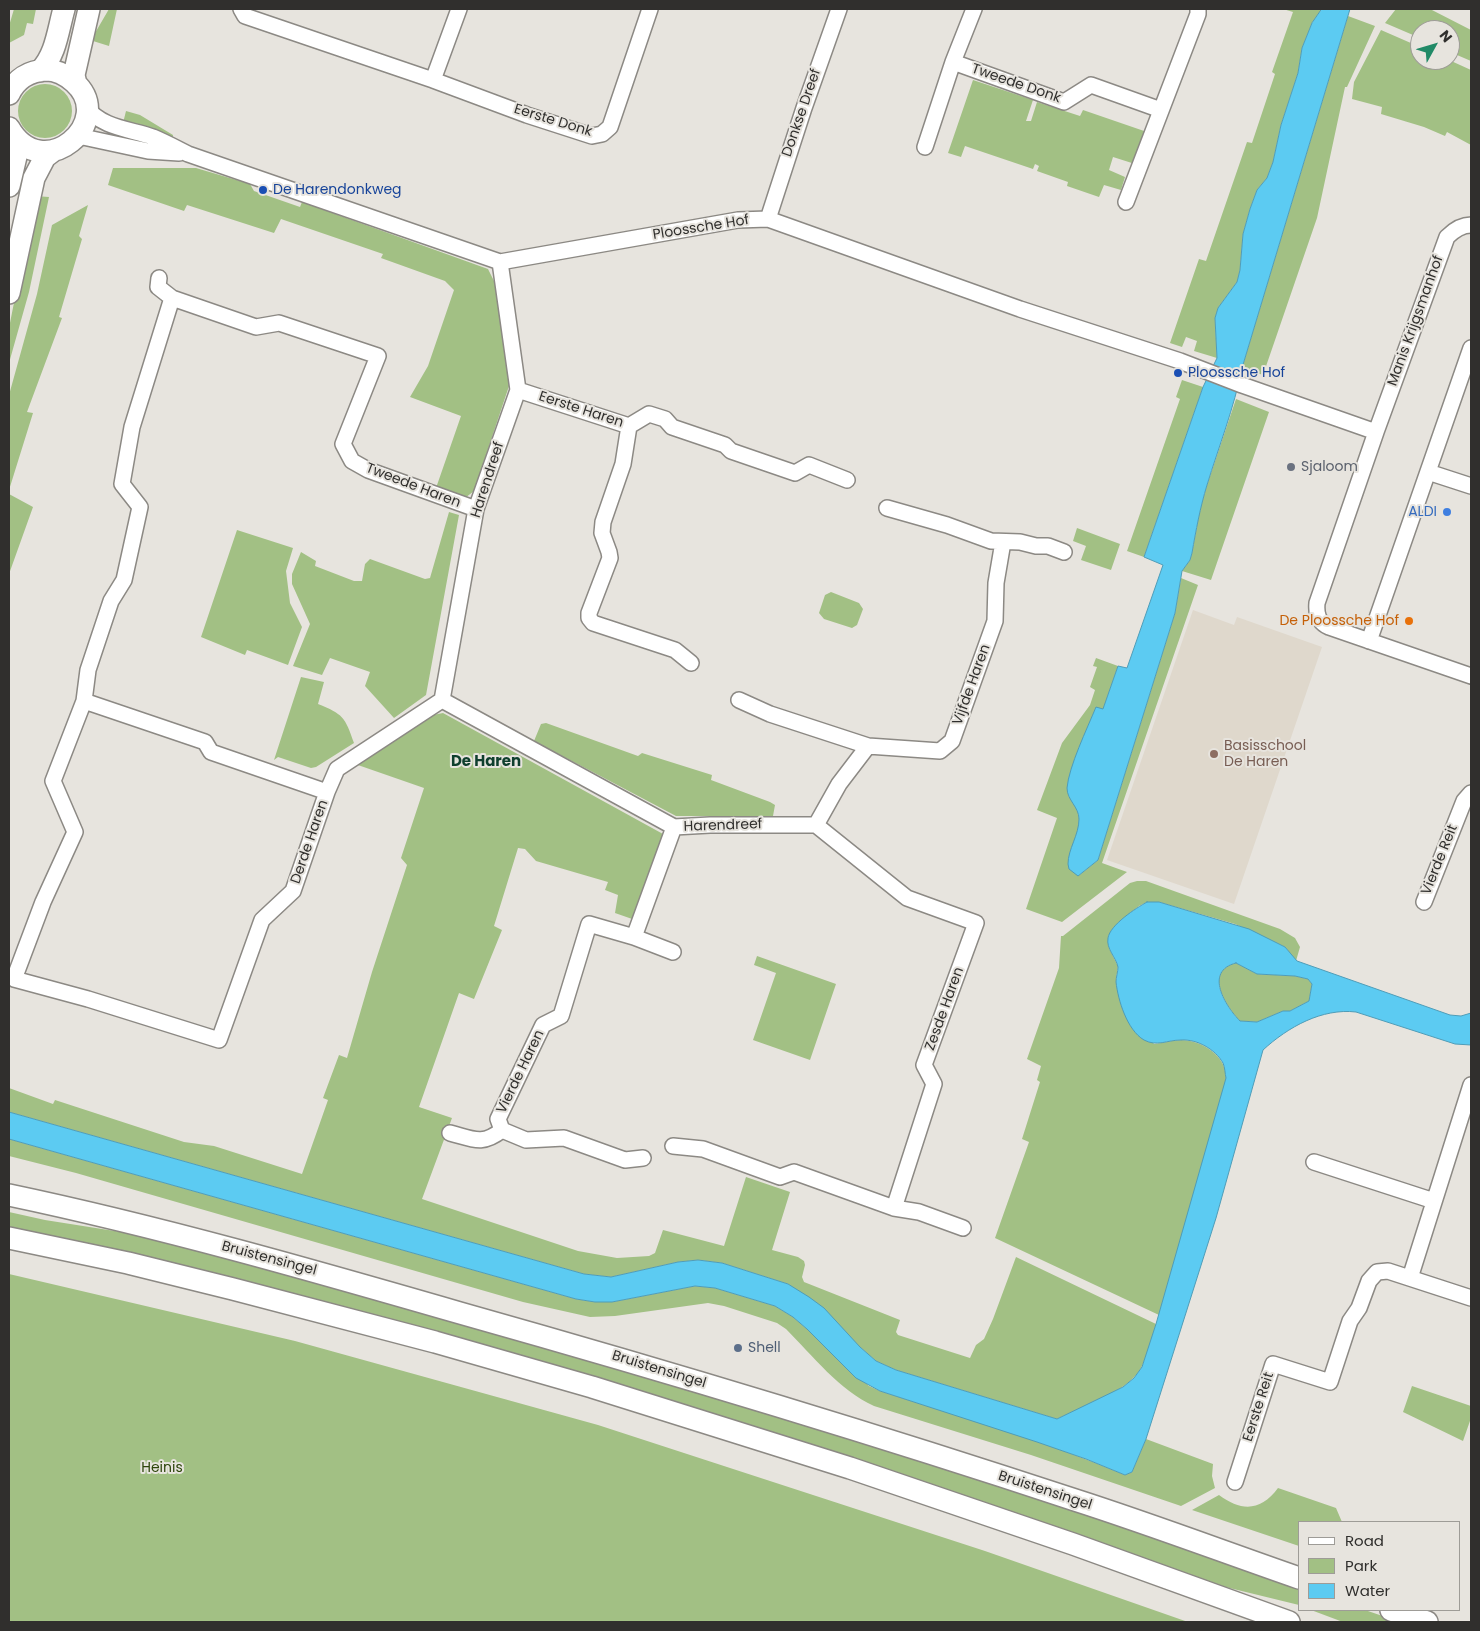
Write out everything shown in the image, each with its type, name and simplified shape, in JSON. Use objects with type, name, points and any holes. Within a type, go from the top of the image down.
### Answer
[{"type":"main road","points":[[40,70],[46,64],[55,44],[64,9]]},
{"type":"main road","points":[[76,84],[74,75],[88,9]]},
{"type":"main road","points":[[9,94],[20,79],[30,73],[40,70],[60,73],[76,84],[81,91],[86,107],[84,124],[75,139],[53,151],[43,152],[32,149],[23,145],[12,133]]},
{"type":"main road","points":[[9,186],[18,148],[12,133]]},
{"type":"main road","points":[[9,293],[34,178],[45,158],[53,151]]},
{"type":"main road","name":"Bruistensingel","points":[[9,1195],[79,1210],[243,1252],[603,1353],[1060,1495],[1298,1578]]},
{"type":"main road","points":[[9,1238],[128,1263],[435,1342],[592,1387],[868,1475],[1072,1544],[1289,1622]]},
{"type":"main road","points":[[1394,1611],[1427,1622]]},
{"type":"street","name":"Eerste Donk","points":[[241,9],[245,16],[592,136],[602,134],[610,127],[650,9]]},
{"type":"street","points":[[433,80],[459,9]]},
{"type":"street","name":"Donkse Dreef","points":[[768,219],[839,9]]},
{"type":"street","points":[[926,147],[953,62],[974,9]]},
{"type":"street","points":[[1126,202],[1198,14],[1198,9]]},
{"type":"street","name":"Tweede Donk","points":[[953,62],[1064,102],[1091,85],[1161,110]]},
{"type":"street","name":"Ploossche Hof","points":[[86,107],[92,114],[111,125],[152,137],[188,154],[500,262],[738,220],[768,219],[1005,304],[1188,364],[1376,432]]},
{"type":"street","name":"Ploossche Hof","points":[[75,139],[83,137],[148,151],[188,154]]},
{"type":"street","name":"Manis Krijgsmanhof","points":[[1376,432],[1447,237],[1455,229],[1471,225]]},
{"type":"street","name":"Harendreef","points":[[500,262],[518,390],[476,509],[442,700],[674,827],[816,825]]},
{"type":"street","points":[[159,278],[158,287],[172,298]]},
{"type":"street","name":"Derde Haren","points":[[84,701],[205,742],[211,752],[327,792],[293,891],[262,920],[219,1040],[88,999],[11,985],[43,902],[75,832],[53,781],[84,701],[88,670],[111,601],[124,580],[140,507],[122,484],[132,427],[172,298]]},
{"type":"street","name":"Tweede Haren","points":[[172,298],[256,327],[279,323],[378,356],[343,444],[352,461],[368,470],[476,509]]},
{"type":"street","points":[[1369,641],[1471,348]]},
{"type":"street","name":"Eerste Haren","points":[[518,390],[629,426],[623,464],[603,522],[602,533],[610,552],[610,558],[589,612],[589,618],[593,623],[675,650],[691,663]]},
{"type":"street","points":[[629,426],[649,414],[665,419],[672,427],[725,444],[731,451],[795,473],[809,465],[847,480]]},
{"type":"street","points":[[1376,432],[1317,603],[1316,612],[1324,625],[1471,676]]},
{"type":"street","points":[[1428,472],[1471,486]]},
{"type":"street","points":[[887,508],[947,525],[991,541],[1020,542],[1036,546],[1048,546],[1064,552]]},
{"type":"street","name":"Vijfde Haren","points":[[739,700],[770,714],[868,746],[940,751],[952,741],[995,621],[996,583],[1003,542]]},
{"type":"street","points":[[327,792],[337,770],[442,700]]},
{"type":"street","points":[[816,825],[839,784],[868,746]]},
{"type":"street","name":"Vierde Reit","points":[[1424,902],[1464,801],[1471,793]]},
{"type":"street","name":"Zesde Haren","points":[[816,825],[907,898],[976,924],[924,1064],[934,1084],[894,1208]]},
{"type":"street","points":[[634,938],[674,827]]},
{"type":"street","name":"Vierde Haren","points":[[643,1158],[625,1160],[564,1138],[526,1140],[502,1130],[498,1119],[543,1025],[561,1016],[589,924],[673,952]]},
{"type":"street","points":[[1410,1278],[1471,1085]]},
{"type":"street","name":"Vierde Haren","points":[[450,1133],[480,1141],[493,1137],[502,1130]]},
{"type":"street","points":[[673,1146],[703,1149],[780,1177],[794,1172],[894,1208],[919,1212],[963,1228]]},
{"type":"street","points":[[1314,1162],[1434,1201]]},
{"type":"street","name":"Eerste Reit","points":[[1234,1482],[1272,1364],[1330,1382],[1350,1320],[1359,1308],[1369,1280],[1377,1272],[1388,1271],[1471,1298]]},
{"type":"shaded area","name":"Basisschool De Haren","points":[[1193,610],[1234,625],[1237,617],[1322,647],[1234,904],[1107,860]]},
{"type":"green space","points":[[14,9],[36,9],[33,24],[27,23],[24,35],[9,43],[9,26]]},
{"type":"green space","points":[[109,9],[117,9],[109,46],[93,41],[95,33]]},
{"type":"green space","points":[[1283,9],[1322,9],[1312,23],[1302,48],[1298,73],[1281,125],[1273,162],[1267,178],[1257,190],[1250,209],[1243,234],[1237,282],[1218,308],[1215,319],[1217,358],[1194,351],[1197,341],[1186,337],[1182,347],[1170,343],[1199,259],[1206,261],[1247,142],[1252,143],[1275,74],[1272,72],[1293,12]]},
{"type":"green space","points":[[1396,9],[1430,9],[1451,20],[1410,20],[1410,34],[1385,23]]},
{"type":"green space","points":[[1348,16],[1375,26],[1347,87],[1345,87],[1317,218],[1263,375],[1242,368]]},
{"type":"green space","points":[[1460,24],[1471,30],[1471,61],[1460,56]]},
{"type":"green space","points":[[1381,30],[1410,43],[1410,70],[1460,70],[1460,65],[1471,70],[1471,145],[1447,132],[1445,136],[1424,127],[1381,114],[1382,107],[1352,99],[1354,82]]},
{"type":"green space","points":[[973,80],[1033,100],[1026,121],[1031,121],[1037,102],[1080,116],[1083,110],[1147,132],[1135,164],[1113,157],[1109,170],[1125,177],[1121,190],[1104,185],[1099,197],[1067,186],[1068,182],[1037,171],[1039,166],[1035,164],[1033,169],[965,146],[961,157],[948,153]]},
{"type":"green space","points":[[45,84],[55,86],[64,92],[70,101],[72,111],[70,121],[64,130],[55,136],[45,138],[35,136],[26,130],[20,121],[18,111],[20,101],[26,92],[35,86]]},
{"type":"green space","points":[[126,111],[140,115],[173,135],[173,137],[123,123]]},
{"type":"green space","points":[[113,168],[196,168],[250,184],[254,191],[300,207],[302,202],[488,269],[495,283],[509,386],[474,491],[465,498],[436,488],[461,416],[410,397],[428,366],[454,290],[445,281],[381,258],[383,254],[281,219],[274,233],[187,205],[184,211],[108,185]]},
{"type":"green space","points":[[35,196],[49,197],[29,292],[9,363],[9,328]]},
{"type":"green space","points":[[88,205],[79,236],[82,239],[59,317],[62,318],[27,412],[33,413],[9,490],[9,395],[37,294],[52,225]]},
{"type":"green space","points":[[1182,380],[1203,387],[1144,557],[1127,551],[1180,399],[1176,397]]},
{"type":"green space","points":[[1236,399],[1269,412],[1211,580],[1182,571],[1190,560],[1200,509]]},
{"type":"green space","points":[[9,494],[33,507],[9,574]]},
{"type":"green space","points":[[449,512],[459,515],[426,695],[394,718],[365,686],[370,672],[330,658],[322,675],[293,666],[310,624],[292,584],[292,574],[301,552],[316,561],[315,566],[354,581],[362,581],[365,564],[370,559],[425,579],[430,578]]},
{"type":"green space","points":[[1077,528],[1120,544],[1111,570],[1081,560],[1086,546],[1073,541]]},
{"type":"green space","points":[[237,530],[293,548],[286,571],[290,603],[302,627],[288,665],[247,650],[245,655],[201,637]]},
{"type":"green space","points":[[1181,578],[1198,585],[1102,863],[1127,872],[1062,922],[1026,909],[1057,818],[1037,810],[1062,743],[1090,705],[1095,690],[1090,687],[1097,667],[1093,666],[1096,658],[1118,666],[1103,710],[1096,708],[1074,762],[1068,795],[1077,807],[1079,818],[1078,876],[1098,860],[1175,613]]},
{"type":"green space","points":[[831,592],[859,603],[863,609],[857,625],[852,628],[824,619],[819,613],[825,595]]},
{"type":"green space","points":[[301,677],[324,682],[318,704],[333,711],[342,718],[348,727],[354,743],[316,767],[311,768],[278,757],[274,760]]},
{"type":"green space","points":[[443,713],[663,834],[635,920],[615,913],[618,895],[605,890],[608,882],[536,861],[525,849],[518,848],[494,926],[502,930],[474,999],[459,993],[419,1107],[452,1118],[422,1199],[578,1251],[617,1258],[649,1256],[655,1253],[663,1230],[724,1246],[746,1177],[790,1192],[772,1250],[798,1257],[804,1261],[802,1277],[804,1282],[900,1320],[896,1332],[898,1335],[970,1358],[976,1345],[984,1339],[1016,1257],[1156,1324],[1146,1357],[1135,1376],[1104,1398],[1057,1419],[896,1370],[876,1361],[788,1284],[722,1263],[698,1260],[678,1262],[611,1277],[584,1274],[9,1112],[9,1088],[53,1104],[55,1100],[184,1142],[214,1146],[302,1174],[328,1100],[323,1098],[339,1055],[347,1058],[372,972],[407,865],[401,858],[424,788],[355,764],[433,715]]},
{"type":"green space","points":[[546,723],[638,756],[642,753],[712,775],[711,780],[775,805],[773,816],[676,816],[534,741],[541,724]]},
{"type":"green space","points":[[1146,881],[1280,929],[1295,938],[1300,947],[1296,961],[1285,947],[1235,924],[1159,902],[1147,902],[1139,906],[1116,925],[1108,937],[1109,948],[1118,966],[1116,980],[1154,1044],[1175,1040],[1197,1043],[1212,1051],[1223,1064],[1226,1071],[1226,1082],[1222,1098],[1159,1315],[995,1238],[1029,1142],[1022,1139],[1040,1082],[1037,1080],[1041,1066],[1027,1059],[1059,968],[1061,936],[1130,883]]},
{"type":"green space","points":[[757,956],[836,984],[810,1060],[753,1040],[776,973],[754,965]]},
{"type":"green space","points":[[1236,963],[1257,974],[1295,976],[1308,979],[1312,984],[1309,1001],[1290,1011],[1283,1011],[1257,1022],[1240,1021],[1224,998],[1219,981],[1221,973],[1226,967]]},
{"type":"green space","points":[[9,1139],[576,1299],[612,1302],[695,1286],[715,1288],[775,1306],[793,1317],[869,1386],[880,1391],[1034,1440],[1125,1475],[1132,1472],[1146,1439],[1213,1464],[1212,1476],[1215,1488],[1181,1506],[1031,1455],[874,1406],[838,1382],[786,1329],[777,1323],[724,1306],[708,1303],[615,1316],[590,1317],[523,1302],[76,1173],[9,1156]]},
{"type":"green space","points":[[9,1212],[45,1220],[140,1235],[446,1318],[856,1440],[1074,1510],[1298,1586],[1298,1605],[1209,1583],[596,1379],[443,1333],[137,1255],[9,1227]]},
{"type":"green space","name":"Heinis","points":[[9,1274],[295,1341],[598,1425],[985,1551],[1188,1622],[9,1622]]},
{"type":"green space","points":[[1412,1386],[1471,1406],[1471,1418],[1463,1441],[1403,1412]]},
{"type":"green space","points":[[1278,1488],[1336,1508],[1342,1521],[1298,1521],[1298,1546],[1192,1510],[1219,1495],[1227,1501],[1243,1506],[1258,1505],[1272,1496]]},
{"type":"green space","points":[[1314,1611],[1368,1611],[1400,1622],[1343,1622]]},
{"type":"water","points":[[1322,9],[1350,9],[1242,368],[1231,412],[1207,485],[1190,560],[1182,571],[1175,613],[1098,860],[1078,876],[1069,869],[1068,864],[1079,819],[1068,792],[1068,779],[1096,707],[1103,709],[1118,666],[1127,668],[1163,565],[1144,557],[1203,387],[1217,358],[1215,318],[1218,308],[1237,282],[1243,234],[1250,209],[1257,190],[1267,178],[1273,162],[1281,125],[1298,73],[1302,48],[1312,23]]},
{"type":"water","points":[[1147,902],[1159,902],[1249,929],[1285,947],[1297,961],[1450,1015],[1461,1016],[1471,1013],[1471,1045],[1455,1044],[1356,1012],[1343,1012],[1318,1016],[1306,1021],[1283,1034],[1263,1050],[1216,1218],[1146,1439],[1132,1472],[1125,1475],[1037,1442],[880,1391],[856,1378],[807,1329],[793,1317],[775,1306],[715,1288],[695,1286],[612,1302],[576,1299],[9,1139],[9,1112],[584,1274],[611,1277],[678,1262],[698,1260],[722,1263],[788,1284],[809,1297],[824,1308],[860,1347],[876,1361],[896,1370],[1057,1419],[1123,1387],[1134,1378],[1142,1367],[1226,1078],[1223,1063],[1210,1049],[1199,1043],[1187,1040],[1153,1043],[1144,1040],[1133,1029],[1124,1014],[1116,982],[1118,967],[1108,946],[1108,938],[1118,922]],"holes":[[[1236,963],[1257,974],[1295,976],[1308,979],[1312,984],[1309,1001],[1290,1011],[1283,1011],[1257,1022],[1240,1021],[1234,1015],[1220,990],[1219,981],[1221,973],[1226,967]]]},
{"type":"place","name":"De Harendonkweg","points":[[263,190]]},
{"type":"place","name":"Ploossche Hof","points":[[1178,373]]},
{"type":"place","name":"Sjaloom","points":[[1291,467]]},
{"type":"place","name":"ALDI","points":[[1447,512]]},
{"type":"place","name":"De Ploossche Hof","points":[[1409,621]]},
{"type":"place","name":"Basisschool De Haren","points":[[1214,754]]},
{"type":"place","name":"Shell","points":[[738,1348]]},
{"type":"district","name":"De Haren","points":[[486,762]]}]
